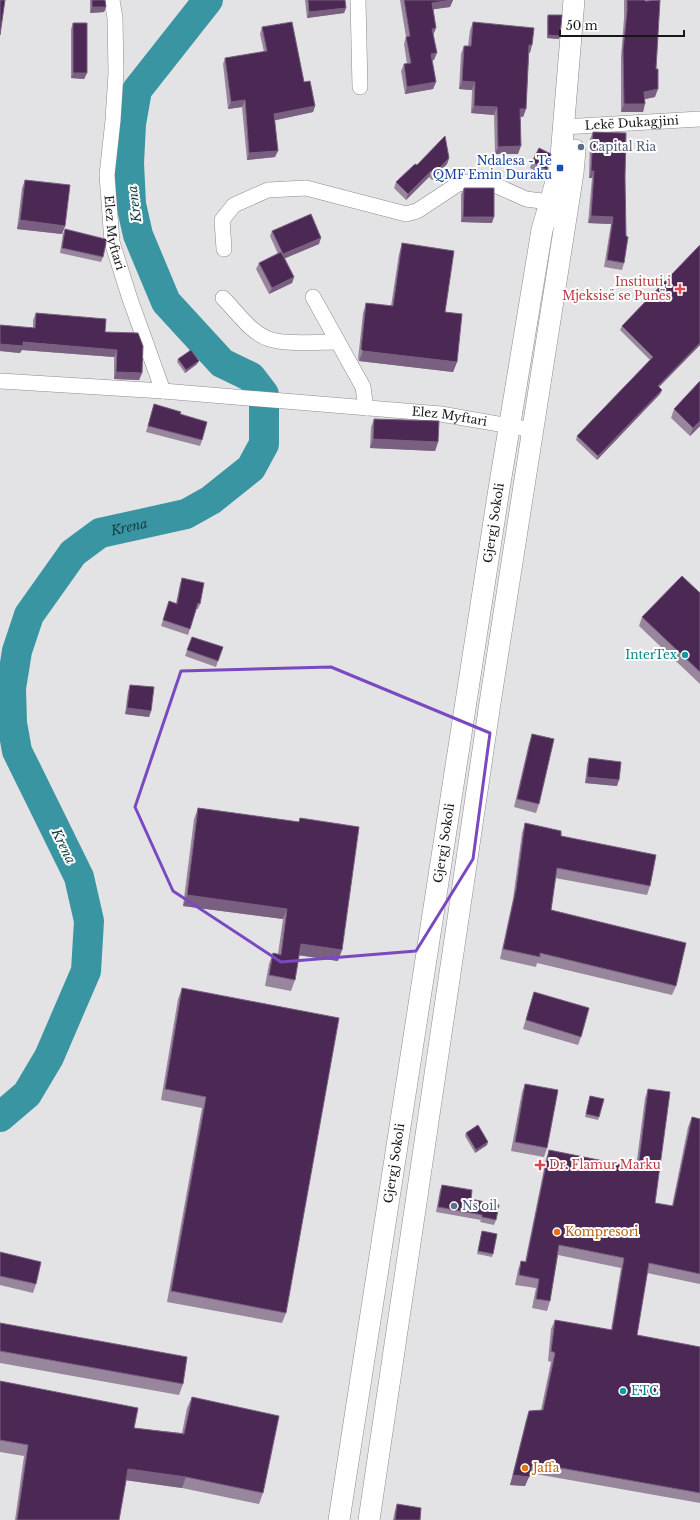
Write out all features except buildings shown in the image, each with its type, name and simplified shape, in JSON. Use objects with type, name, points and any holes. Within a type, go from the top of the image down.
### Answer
[{"type":"main road","points":[[570,127],[574,0]]},
{"type":"main road","points":[[566,171],[570,127],[587,0]]},
{"type":"main road","name":"Gjergj Sokoli","points":[[339,1520],[542,230],[549,202],[566,171]]},
{"type":"main road","name":"Gjergj Sokoli","points":[[369,1520],[489,711],[533,430],[566,171]]},
{"type":"street","name":"Elez Myftari","points":[[112,0],[115,18],[116,73],[107,175],[112,242],[130,299],[163,392],[441,414],[533,430]]},
{"type":"street","points":[[358,0],[360,87]]},
{"type":"street","name":"Lekë Dukagjini","points":[[570,127],[700,119]]},
{"type":"street","points":[[224,248],[222,220],[234,205],[268,190],[306,188],[406,214],[417,211],[458,184],[470,182],[495,184],[526,199],[549,202]]},
{"type":"street","points":[[313,297],[363,387],[366,408]]},
{"type":"street","points":[[223,298],[253,329],[269,339],[292,342],[338,342]]},
{"type":"street","points":[[0,381],[163,392]]},
{"type":"highlighted area","points":[[331,667],[490,733],[473,859],[416,951],[281,962],[173,891],[135,807],[181,671]]},
{"type":"waterway","name":"Krena","points":[[0,1117],[27,1094],[49,1057],[86,971],[89,921],[79,877],[17,751],[12,723],[11,688],[17,651],[29,615],[73,553],[100,533],[186,514],[211,500],[251,468],[264,444],[264,394],[251,377],[222,363],[166,302],[138,235],[131,204],[129,163],[131,124],[137,90],[208,0]]},
{"type":"place","name":"Capital Ria","points":[[581,147]]},
{"type":"place","name":"Ndalesa - Te QMF Emin Duraku","points":[[560,168]]},
{"type":"place","name":"Instituti i Mjeksisë se Punës","points":[[680,289]]},
{"type":"place","name":"InterTex","points":[[685,655]]},
{"type":"place","name":"Dr. Flamur Marku","points":[[540,1165]]},
{"type":"place","name":"Ns oil","points":[[454,1206]]},
{"type":"place","name":"Kompresori","points":[[557,1232]]},
{"type":"place","name":"ETC","points":[[623,1391]]},
{"type":"place","name":"Jaffa","points":[[525,1468]]}]
